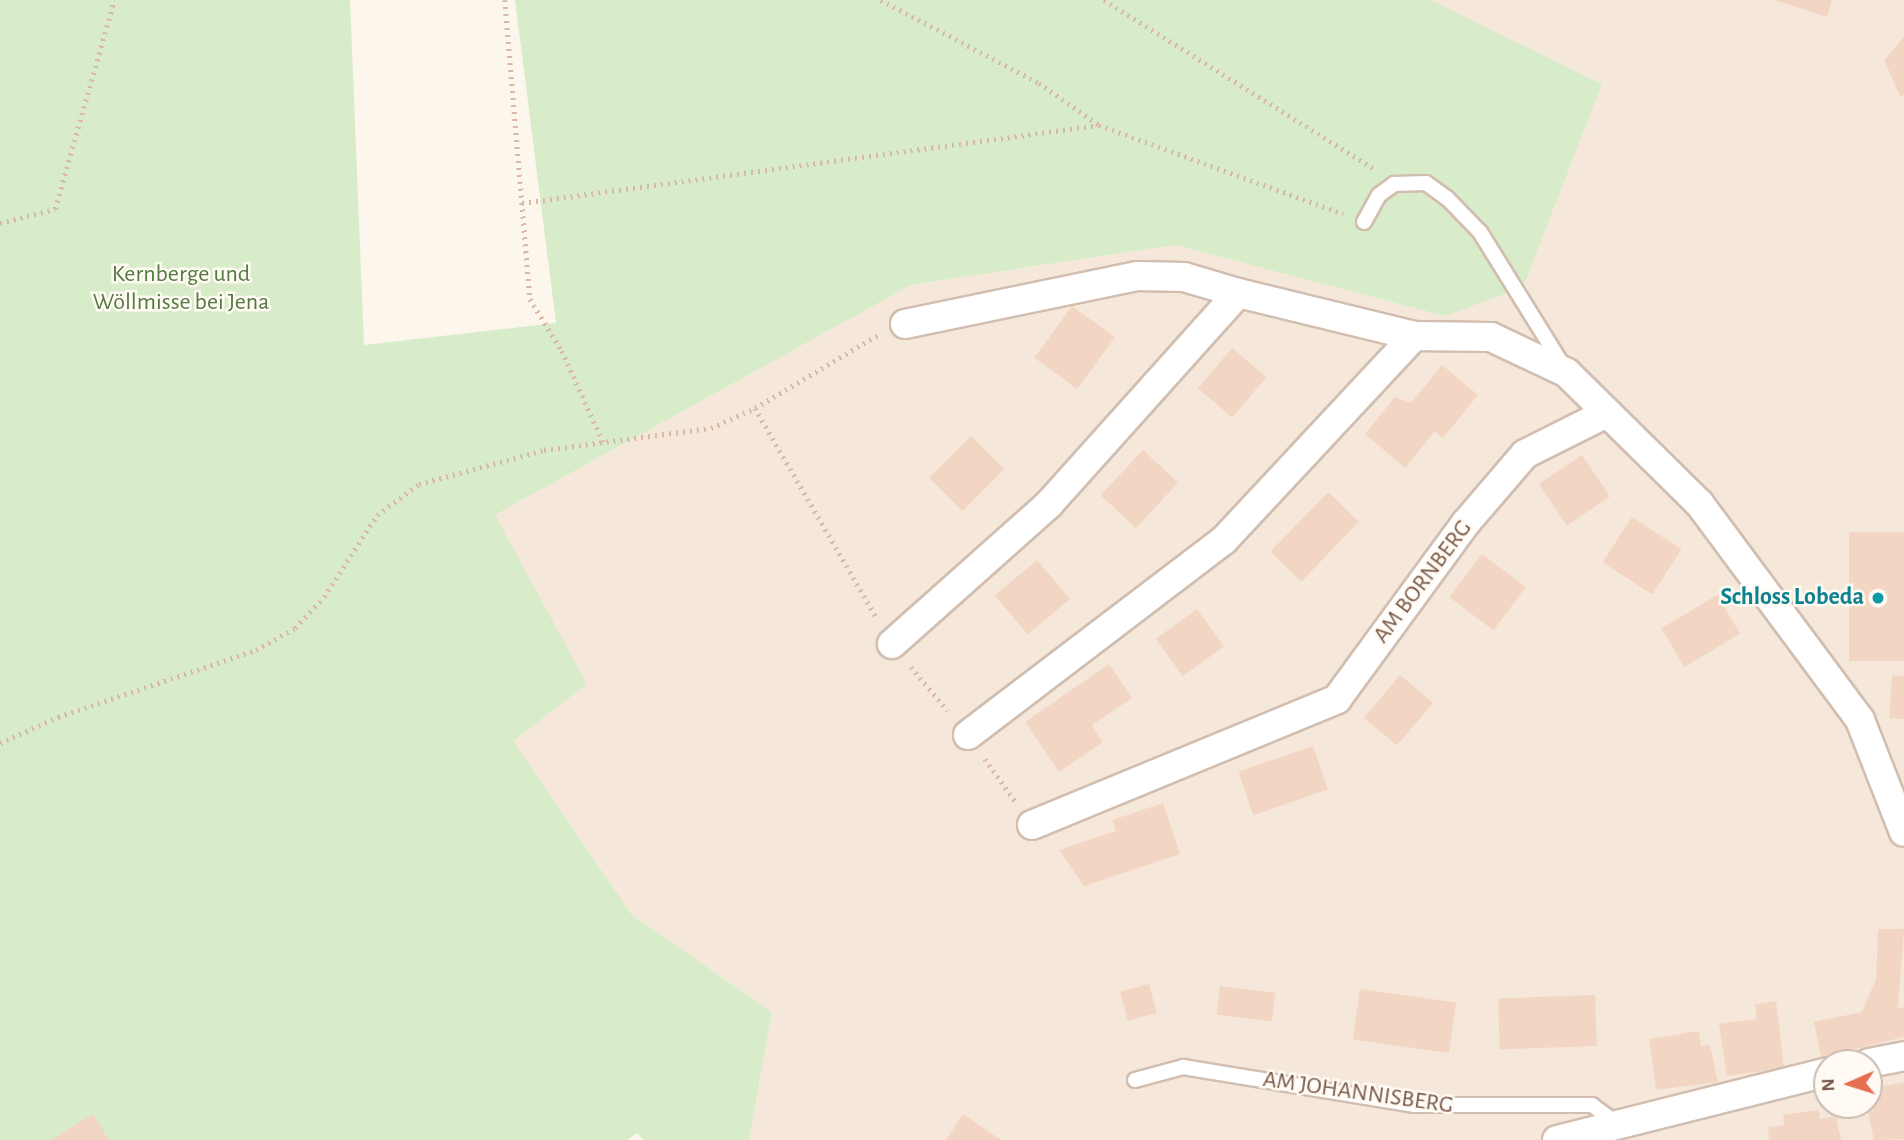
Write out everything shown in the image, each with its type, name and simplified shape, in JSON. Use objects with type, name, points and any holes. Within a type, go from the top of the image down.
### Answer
[{"type":"street","points":[[905,324],[1137,276],[1184,277],[1414,337],[1491,337],[1567,373],[1699,502],[1832,676],[1860,720],[1904,832]]},
{"type":"street","points":[[891,644],[1049,504],[1238,293]]},
{"type":"street","points":[[968,735],[1224,540],[1414,337]]},
{"type":"street","name":"AM BORNBERG","points":[[1032,825],[1337,699],[1465,524],[1525,454],[1607,413]]},
{"type":"street","points":[[1883,1060],[1904,1056]]},
{"type":"street","points":[[1557,1140],[1813,1076]]},
{"type":"lane","points":[[1364,222],[1379,195],[1394,184],[1426,183],[1480,232],[1567,373]]},
{"type":"lane","name":"AM JOHANNISBERG","points":[[1135,1080],[1183,1068],[1415,1105],[1592,1105],[1619,1125]]},
{"type":"path","points":[[0,223],[55,209],[114,0]]},
{"type":"path","points":[[505,0],[530,299],[562,351],[603,442]]},
{"type":"path","points":[[881,0],[1039,83],[1099,125],[1364,222]]},
{"type":"path","points":[[1104,0],[1394,184]]},
{"type":"path","points":[[522,203],[1099,125]]},
{"type":"path","points":[[0,743],[58,717],[256,650],[295,628],[324,597],[377,515],[419,484],[498,460],[603,442],[711,428],[905,324]]},
{"type":"shaded area","points":[[1431,0],[1904,0],[1904,1140],[749,1140],[772,1012],[632,915],[512,740],[495,515],[911,285],[1175,245],[1445,316],[1602,84]]},
{"type":"green space","name":"Kernberge und Wöllmisse bei Jena","points":[[0,0],[350,0],[364,345],[556,323],[515,0],[1431,0],[1602,84],[1523,287],[1445,316],[1175,245],[911,285],[495,515],[587,684],[513,741],[632,915],[772,1012],[749,1140],[643,1140],[637,1133],[627,1140],[0,1140]]},
{"type":"building","points":[[1774,0],[1832,0],[1827,17]]},
{"type":"building","points":[[1904,37],[1904,95],[1900,96],[1884,60]]},
{"type":"building","points":[[1072,306],[1115,337],[1077,389],[1034,358]]},
{"type":"building","points":[[1232,348],[1266,377],[1232,418],[1198,389]]},
{"type":"building","points":[[1442,365],[1478,395],[1443,438],[1435,431],[1405,468],[1365,434],[1395,397],[1411,403]]},
{"type":"building","points":[[971,436],[1004,469],[963,511],[929,478]]},
{"type":"building","points":[[1143,450],[1178,483],[1136,528],[1101,495]]},
{"type":"building","points":[[1582,455],[1610,496],[1567,526],[1539,484]]},
{"type":"building","points":[[1328,492],[1359,522],[1301,582],[1270,552]]},
{"type":"building","points":[[1632,517],[1681,549],[1652,594],[1603,562]]},
{"type":"building","name":"Schloss Lobeda","points":[[1849,532],[1904,532],[1904,661],[1849,661]]},
{"type":"building","points":[[1482,554],[1526,587],[1493,630],[1450,597]]},
{"type":"building","points":[[1037,560],[1070,599],[1028,634],[995,595]]},
{"type":"building","points":[[1717,595],[1740,634],[1684,667],[1661,628]]},
{"type":"building","points":[[1197,609],[1224,646],[1183,676],[1156,639]]},
{"type":"building","points":[[1109,664],[1132,698],[1092,725],[1103,742],[1059,772],[1025,722]]},
{"type":"building","points":[[1400,675],[1433,703],[1397,746],[1364,718]]},
{"type":"building","points":[[1892,675],[1904,676],[1904,719],[1889,718]]},
{"type":"building","points":[[1313,746],[1328,789],[1253,815],[1238,772]]},
{"type":"building","points":[[1163,803],[1180,854],[1084,886],[1059,850],[1116,831],[1112,820]]},
{"type":"building","points":[[1878,929],[1904,929],[1898,1008],[1904,1007],[1904,1037],[1854,1049],[1819,1049],[1814,1022],[1862,1012],[1876,979]]},
{"type":"building","points":[[1149,984],[1157,1013],[1128,1021],[1120,992]]},
{"type":"building","points":[[1220,986],[1276,993],[1272,1022],[1216,1015]]},
{"type":"building","points":[[1360,989],[1456,1002],[1449,1053],[1353,1040]]},
{"type":"building","points":[[1595,995],[1597,1046],[1500,1049],[1498,998]]},
{"type":"building","points":[[1776,1001],[1784,1068],[1727,1076],[1719,1024],[1757,1019],[1755,1004]]},
{"type":"building","points":[[1699,1031],[1701,1046],[1710,1045],[1718,1082],[1656,1090],[1649,1039]]},
{"type":"building","points":[[1904,1082],[1904,1139],[1874,1140],[1869,1119],[1883,1119],[1883,1086]]},
{"type":"building","points":[[1813,1111],[1813,1119],[1837,1119],[1841,1140],[1769,1140],[1768,1127],[1784,1125],[1783,1115]]},
{"type":"building","points":[[93,1114],[109,1140],[51,1140]]},
{"type":"building","points":[[963,1114],[1001,1140],[946,1140]]},
{"type":"place","name":"Schloss Lobeda","points":[[1878,598]]}]
